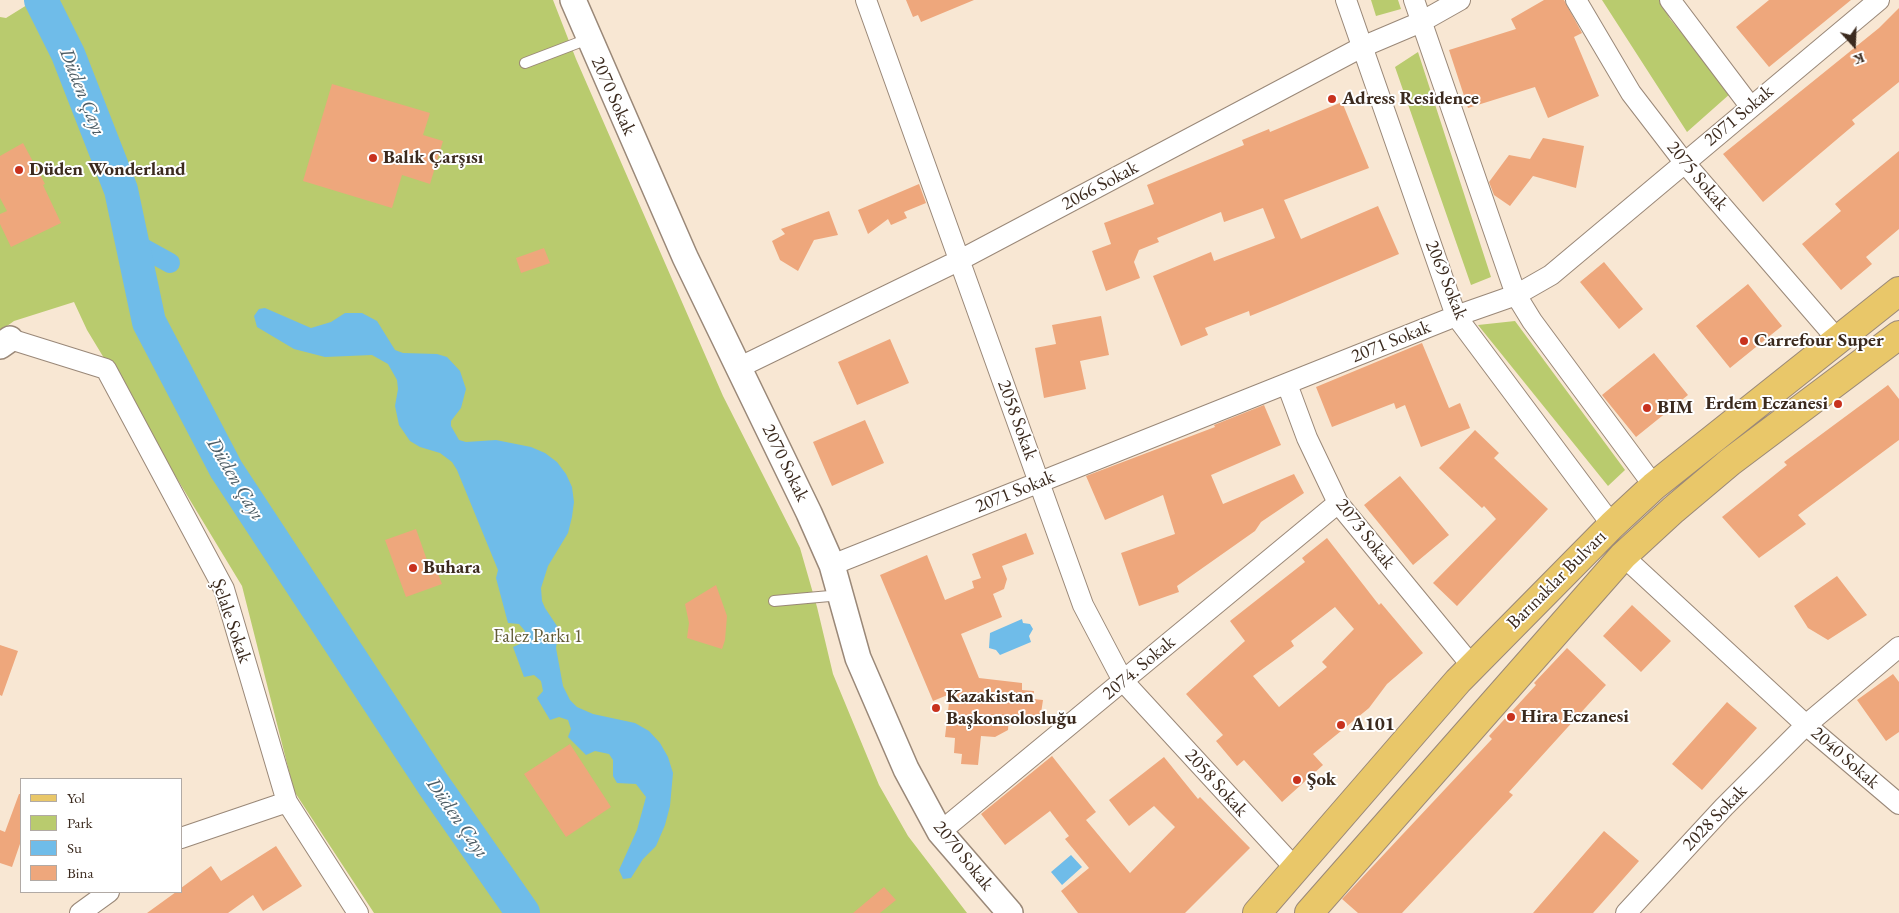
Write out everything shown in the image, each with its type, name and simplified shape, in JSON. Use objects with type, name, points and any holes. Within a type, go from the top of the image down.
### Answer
[{"type":"main road","name":"Barınaklar Bulvarı","points":[[1257,913],[1472,666],[1612,525],[1654,486],[1899,291]]},
{"type":"main road","name":"Barınaklar Bulvarı","points":[[1318,910],[1623,556],[1673,510],[1730,462],[1899,335]]},
{"type":"street","name":"2070 Sokak","points":[[573,0],[588,39],[685,257],[809,512],[832,565],[842,595],[858,658],[906,769],[940,832],[1010,913]]},
{"type":"street","name":"2058 Sokak","points":[[866,0],[1083,605],[1123,681],[1295,868]]},
{"type":"street","name":"2069 Sokak","points":[[1346,0],[1456,316],[1612,525]]},
{"type":"street","points":[[1414,0],[1516,295],[1532,321],[1654,486]]},
{"type":"street","name":"2066 Sokak","points":[[738,368],[960,260],[1362,47],[1421,22],[1460,0]]},
{"type":"street","name":"2075 Sokak","points":[[1576,0],[1631,93],[1684,162],[1837,339]]},
{"type":"street","points":[[1670,0],[1750,106]]},
{"type":"street","name":"2071 Sokak","points":[[832,565],[1456,316],[1516,295],[1551,275],[1750,106],[1879,0]]},
{"type":"street","name":"Şelale Sokak","points":[[5,343],[106,369],[224,589],[287,802],[358,913]]},
{"type":"street","name":"2073 Sokak","points":[[1287,384],[1307,438],[1338,503],[1472,666]]},
{"type":"street","name":"2074. Sokak","points":[[940,832],[1338,503]]},
{"type":"street","points":[[1623,556],[1806,725]]},
{"type":"street","name":"2040 Sokak","points":[[1899,647],[1806,725],[1899,804]]},
{"type":"street","name":"2028 Sokak","points":[[1626,913],[1724,807],[1806,725]]},
{"type":"street","points":[[182,838],[287,802]]},
{"type":"street","points":[[80,913],[108,893]]},
{"type":"lane","points":[[525,63],[588,39]]},
{"type":"lane","points":[[774,602],[842,595]]},
{"type":"green space","name":"Falez Parkı 1","points":[[35,0],[553,0],[576,59],[723,396],[800,548],[833,674],[879,785],[908,836],[967,913],[374,913],[294,791],[242,586],[87,330],[74,302],[14,321],[0,331],[0,17],[6,18]]},
{"type":"green space","points":[[1371,0],[1398,0],[1401,9],[1376,16]]},
{"type":"green space","points":[[1602,0],[1660,0],[1670,19],[1731,93],[1687,132]]},
{"type":"green space","points":[[1418,52],[1491,277],[1471,285],[1395,67]]},
{"type":"green space","points":[[1515,321],[1625,470],[1608,486],[1478,325]]},
{"type":"water","points":[[265,308],[311,328],[331,322],[345,313],[362,313],[377,321],[395,350],[403,353],[437,354],[447,357],[460,371],[466,389],[461,408],[451,421],[451,426],[459,440],[466,442],[496,440],[531,447],[545,453],[557,462],[566,474],[572,487],[574,502],[572,517],[568,533],[548,566],[541,588],[542,601],[545,608],[559,629],[556,648],[563,686],[570,700],[577,707],[593,714],[635,723],[649,731],[660,743],[668,757],[673,773],[670,806],[665,825],[656,846],[643,859],[631,878],[623,879],[619,870],[637,830],[646,797],[636,784],[617,783],[613,776],[613,760],[609,754],[595,751],[586,755],[568,737],[571,729],[568,720],[559,717],[550,720],[537,698],[543,691],[541,681],[534,675],[524,677],[513,647],[522,643],[525,631],[519,624],[508,623],[496,578],[498,570],[452,462],[440,453],[420,447],[410,441],[399,425],[395,406],[398,389],[397,380],[388,364],[372,355],[325,357],[294,349],[257,327],[254,316],[259,309]]},
{"type":"water","points":[[1022,619],[1023,623],[1030,624],[1033,629],[1029,636],[1031,642],[1000,655],[996,650],[989,648],[990,633]]},
{"type":"water","points":[[1071,855],[1082,867],[1062,885],[1051,872]]},
{"type":"building","points":[[906,0],[974,0],[921,22],[918,15],[913,17]]},
{"type":"building","points":[[1544,0],[1564,0],[1582,33],[1574,37],[1599,96],[1548,118],[1535,87],[1468,108],[1449,50],[1516,29],[1511,19]]},
{"type":"building","points":[[1769,0],[1851,0],[1769,67],[1736,27]]},
{"type":"building","points":[[1899,8],[1899,82],[1852,120],[1855,124],[1763,202],[1723,154],[1879,28]]},
{"type":"building","name":"Balık Çarşısı","points":[[332,84],[430,113],[423,135],[443,141],[430,184],[402,175],[392,208],[303,181]]},
{"type":"building","points":[[1342,102],[1369,168],[1284,200],[1301,239],[1378,206],[1399,254],[1250,316],[1249,311],[1205,328],[1208,335],[1181,346],[1153,276],[1211,252],[1214,261],[1275,238],[1263,208],[1224,222],[1221,212],[1157,238],[1159,242],[1139,250],[1134,262],[1140,278],[1106,291],[1092,251],[1111,244],[1104,223],[1154,204],[1147,185],[1244,145],[1242,140],[1269,129],[1270,132]]},
{"type":"building","points":[[1543,138],[1584,146],[1576,188],[1533,176],[1510,206],[1494,195],[1489,182],[1509,155],[1530,159]]},
{"type":"building","points":[[23,143],[45,184],[43,185],[61,223],[11,247],[0,224],[0,214],[7,211],[0,198],[0,156]]},
{"type":"building","points":[[1899,151],[1899,229],[1866,257],[1872,264],[1841,290],[1802,244],[1841,211],[1835,204]]},
{"type":"building","points":[[919,184],[926,203],[904,212],[907,218],[891,225],[888,219],[868,234],[858,210]]},
{"type":"building","points":[[829,211],[838,235],[814,240],[798,271],[780,260],[772,241],[785,234],[781,229]]},
{"type":"building","points":[[544,248],[550,263],[521,273],[516,258]]},
{"type":"building","points":[[1604,262],[1643,309],[1619,329],[1580,282]]},
{"type":"building","points":[[1748,284],[1782,326],[1730,368],[1696,326]]},
{"type":"building","points":[[1101,316],[1109,355],[1080,361],[1086,389],[1044,398],[1035,348],[1056,344],[1052,325]]},
{"type":"building","points":[[890,339],[909,383],[857,405],[838,362]]},
{"type":"building","points":[[1422,343],[1449,408],[1460,403],[1470,428],[1421,447],[1405,405],[1396,409],[1394,403],[1332,427],[1316,387]]},
{"type":"building","points":[[1654,353],[1688,395],[1636,437],[1602,395]]},
{"type":"building","points":[[1888,385],[1899,399],[1899,440],[1798,515],[1806,524],[1759,558],[1722,517],[1787,465],[1784,462]]},
{"type":"building","points":[[1264,405],[1281,445],[1211,475],[1223,504],[1294,474],[1304,493],[1261,522],[1255,531],[1177,586],[1179,592],[1139,606],[1121,553],[1175,534],[1163,495],[1105,520],[1086,476],[1215,427],[1214,425]]},
{"type":"building","points":[[865,420],[884,463],[832,486],[813,442]]},
{"type":"building","points":[[1475,430],[1499,453],[1494,458],[1548,509],[1457,606],[1433,583],[1496,519],[1484,506],[1482,508],[1439,468]]},
{"type":"building","points":[[1400,476],[1449,535],[1413,565],[1364,505]]},
{"type":"building","points":[[416,529],[428,563],[433,561],[442,584],[406,597],[385,540]]},
{"type":"building","points":[[1026,533],[1034,554],[1002,566],[1007,579],[1004,589],[993,594],[1002,617],[961,634],[979,678],[1022,683],[1022,690],[1034,691],[1033,699],[1043,700],[1040,720],[1009,717],[1008,730],[995,737],[981,736],[978,765],[961,764],[962,754],[954,753],[955,738],[945,737],[950,694],[933,701],[880,575],[927,555],[945,600],[974,588],[972,581],[981,578],[972,554]]},
{"type":"building","points":[[1327,538],[1379,605],[1381,603],[1423,653],[1387,684],[1369,708],[1313,754],[1323,765],[1282,802],[1244,760],[1237,766],[1216,741],[1223,735],[1186,694],[1245,641],[1230,621],[1305,562],[1302,558]],"holes":[[[1335,607],[1354,629],[1322,662],[1327,667],[1279,707],[1253,676],[1294,646],[1291,641]]]},
{"type":"building","points":[[1837,576],[1867,615],[1828,640],[1808,628],[1794,606]]},
{"type":"building","points":[[716,585],[727,616],[725,640],[722,649],[687,638],[689,623],[685,604]]},
{"type":"building","points":[[1632,605],[1671,641],[1641,672],[1603,636]]},
{"type":"building","points":[[0,645],[18,651],[2,696],[0,695]]},
{"type":"building","points":[[1567,648],[1606,685],[1509,792],[1513,795],[1402,913],[1358,913],[1342,899],[1492,739],[1489,736]]},
{"type":"building","points":[[1893,674],[1899,682],[1899,732],[1886,741],[1857,700]]},
{"type":"building","points":[[1727,702],[1757,728],[1702,790],[1672,764]]},
{"type":"building","points":[[570,744],[611,807],[566,837],[524,774]]},
{"type":"building","points":[[1052,756],[1096,812],[1086,820],[1130,873],[1175,827],[1154,806],[1129,826],[1109,800],[1164,757],[1198,799],[1200,797],[1250,848],[1185,913],[1078,913],[1061,891],[1089,868],[1065,839],[1069,836],[1050,811],[1005,845],[981,814]]},
{"type":"building","points":[[20,794],[20,844],[12,867],[0,863],[0,830],[5,832]]},
{"type":"building","points":[[1604,831],[1639,861],[1593,913],[1533,913]]},
{"type":"building","points":[[276,846],[302,886],[263,911],[253,895],[228,913],[147,913],[175,893],[182,893],[182,887],[211,866],[221,881]]},
{"type":"building","points":[[884,887],[896,900],[880,913],[853,913]]},
{"type":"waterway","name":"Düden Çayı","points":[[41,0],[68,54],[121,190],[149,322],[226,469],[433,784],[523,913]]},
{"type":"waterway","points":[[132,242],[170,263]]},
{"type":"place","name":"Adress Residence","points":[[1332,99]]},
{"type":"place","name":"Balık Çarşısı","points":[[373,158]]},
{"type":"place","name":"Düden Wonderland","points":[[19,170]]},
{"type":"place","name":"Carrefour Super","points":[[1744,341]]},
{"type":"place","name":"Erdem Eczanesi","points":[[1838,404]]},
{"type":"place","name":"BIM","points":[[1647,408]]},
{"type":"place","name":"Buhara","points":[[413,568]]},
{"type":"place","name":"Kazakistan Başkonsolosluğu","points":[[936,708]]},
{"type":"place","name":"Hira Eczanesi","points":[[1511,717]]},
{"type":"place","name":"A101","points":[[1341,725]]},
{"type":"place","name":"Şok","points":[[1297,780]]}]
